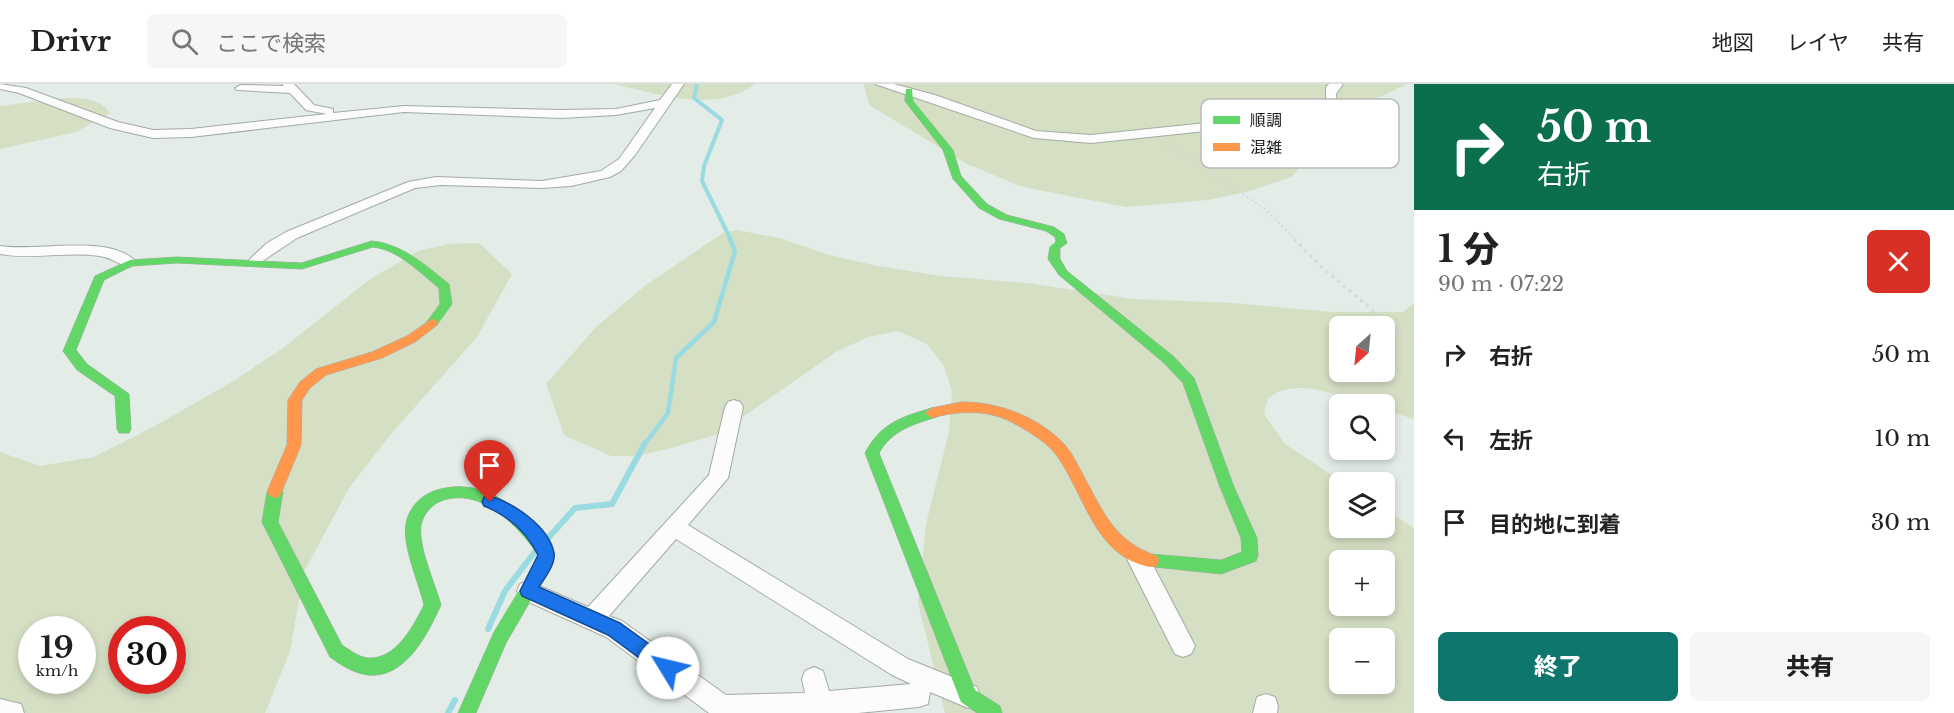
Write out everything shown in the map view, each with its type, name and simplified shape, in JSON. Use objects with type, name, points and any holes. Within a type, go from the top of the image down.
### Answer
[{"type":"street","points":[[255,262],[267,248],[278,241],[347,214],[400,186],[429,181],[535,186],[566,184],[602,176],[616,168],[627,156],[662,103],[678,84]]},
{"type":"street","points":[[881,84],[909,91],[1034,134],[1091,139],[1201,128]]},
{"type":"street","points":[[1330,99],[1332,87],[1336,84]]},
{"type":"street","points":[[0,86],[22,90],[114,125],[153,134],[190,133],[388,110],[561,114],[616,112],[662,103]]},
{"type":"street","points":[[241,88],[290,87],[310,108],[319,110],[370,107],[388,110]]},
{"type":"street","points":[[909,91],[909,100],[948,150],[956,177],[964,188],[983,206],[1003,217],[1050,229],[1060,236],[1062,243],[1055,247],[1054,258],[1063,273],[1168,359],[1189,381],[1227,487],[1249,538],[1250,556],[1221,567],[1172,566],[1138,560]]},
{"type":"street","points":[[124,429],[123,394],[82,367],[69,351],[99,278],[130,263],[177,260],[302,266],[322,262],[363,245],[377,244],[390,246],[445,287],[446,304],[437,319],[411,339],[377,355],[321,372],[305,385],[295,400],[294,445],[273,497],[270,522],[336,651],[352,664],[375,668],[401,654],[421,630],[433,605],[414,527],[424,503],[445,493],[470,494],[510,510],[536,534],[546,554],[545,562],[500,638],[467,713]]},
{"type":"street","points":[[0,250],[14,254],[78,250],[118,254],[130,263]]},
{"type":"street","points":[[968,696],[872,453],[880,436],[900,424],[944,409],[975,406],[1007,412],[1028,423],[1060,449],[1111,535],[1138,560],[1184,646]]},
{"type":"street","points":[[591,619],[718,478],[734,407]]},
{"type":"street","points":[[674,527],[900,667],[968,696],[993,713]]},
{"type":"street","points":[[528,591],[614,629],[722,707],[792,707],[919,695]]},
{"type":"street","points":[[814,679],[820,705]]},
{"type":"street","points":[[0,711],[12,713]]},
{"type":"path","points":[[1163,141],[1201,166]]},
{"type":"path","points":[[1204,168],[1265,209],[1324,269],[1414,345]]},
{"type":"green space","points":[[614,84],[755,84],[739,93],[705,100],[668,96]]},
{"type":"green space","points":[[864,84],[1408,84],[1375,99],[1201,99],[1201,168],[1300,168],[1291,177],[1247,192],[1207,200],[1126,207],[1023,187],[967,164],[869,105]]},
{"type":"green space","points":[[62,98],[95,101],[110,113],[76,132],[0,149],[0,106]]},
{"type":"green space","points":[[737,230],[779,238],[829,255],[878,266],[940,276],[1027,283],[1134,299],[1232,303],[1333,312],[1403,312],[1414,303],[1414,419],[1395,413],[1395,394],[1333,394],[1296,388],[1282,391],[1268,398],[1264,414],[1285,444],[1329,473],[1329,538],[1395,538],[1395,516],[1414,528],[1414,713],[945,713],[918,603],[926,524],[949,432],[952,392],[944,366],[927,344],[898,331],[868,337],[836,352],[718,434],[636,456],[611,456],[564,435],[546,384],[596,327],[646,285],[723,233]]},
{"type":"green space","points":[[479,243],[512,274],[477,337],[391,434],[349,488],[304,572],[290,651],[265,713],[0,713],[0,452],[40,466],[94,457],[153,427],[232,382],[283,348],[369,280],[418,251],[449,244]]},
{"type":"waterway","points":[[697,84],[694,98],[722,120],[704,166],[702,181],[731,240]]},
{"type":"waterway","points":[[644,445],[668,413],[676,358],[714,322],[735,251],[730,239]]},
{"type":"waterway","points":[[549,537],[575,508],[612,504],[645,443]]},
{"type":"waterway","points":[[488,629],[505,591],[534,553]]},
{"type":"waterway","points":[[448,713],[455,700]]},
{"type":"traffic: fast","points":[[909,91],[909,101],[948,150],[956,177],[983,206],[1003,217],[1050,229],[1060,236],[1062,243],[1055,247],[1054,259],[1063,273],[1168,359],[1189,381],[1227,487],[1249,538],[1250,556],[1221,567],[1151,561]]},
{"type":"traffic: fast","points":[[124,429],[122,394],[82,367],[69,351],[99,278],[130,263],[177,260],[302,266],[372,244],[383,245],[406,256],[445,287],[446,304],[432,323]]},
{"type":"traffic: fast","points":[[932,413],[896,426],[883,436],[872,453],[968,696],[993,713]]},
{"type":"traffic: fast","points":[[275,492],[270,522],[336,651],[353,662],[368,666],[382,665],[395,658],[406,648],[433,605],[418,556],[413,528],[417,515],[429,500],[449,492],[465,492],[482,496],[497,504],[525,527],[546,554],[545,562],[500,638],[467,713]]},
{"type":"traffic: slow","points":[[275,492],[294,445],[295,400],[305,385],[321,372],[377,355],[411,339],[432,323]]},
{"type":"traffic: slow","points":[[932,413],[947,409],[976,407],[1004,413],[1031,426],[1061,450],[1108,532],[1134,555],[1151,561]]},
{"type":"route","points":[[490,502],[510,510],[536,534],[546,554],[545,562],[528,591],[614,629],[668,668]]}]
